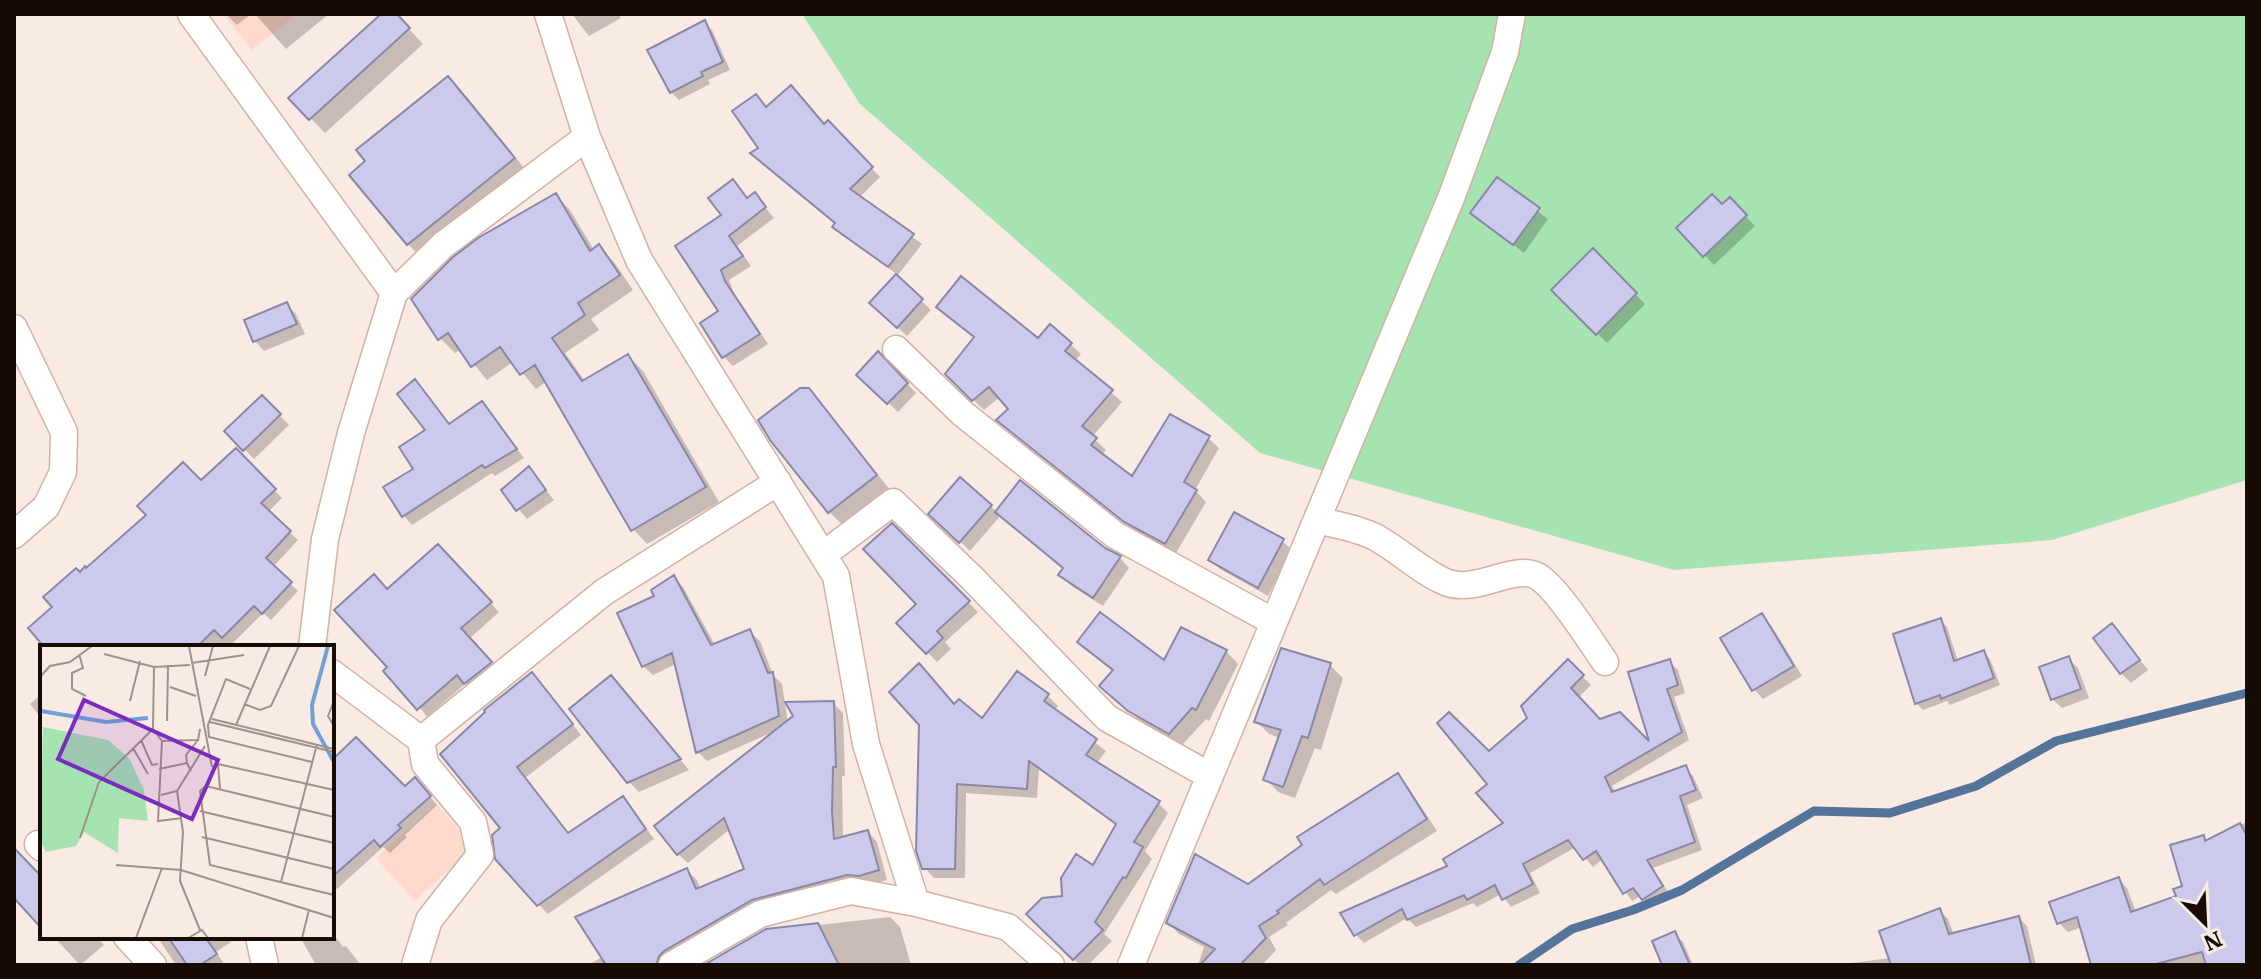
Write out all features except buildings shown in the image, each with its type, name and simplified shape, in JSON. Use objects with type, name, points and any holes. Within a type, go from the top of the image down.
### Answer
[{"type":"street","points":[[191,14],[394,293]]},
{"type":"street","points":[[548,14],[587,137],[639,260],[836,576],[866,744],[916,903]]},
{"type":"street","points":[[1131,965],[1451,198],[1505,52],[1512,14]]},
{"type":"street","points":[[312,645],[325,539],[351,433],[394,293],[443,245],[587,137]]},
{"type":"street","points":[[14,328],[64,432],[63,472],[46,507],[14,535]]},
{"type":"street","points":[[896,349],[962,413],[1115,535],[1274,622]]},
{"type":"street","points":[[421,740],[604,592],[778,482]]},
{"type":"street","points":[[823,555],[893,502],[972,578],[1107,718],[1210,776]]},
{"type":"street","points":[[1317,520],[1363,531],[1446,583],[1464,586],[1533,574],[1553,591],[1605,662]]},
{"type":"street","points":[[334,675],[421,740],[425,764],[473,822],[480,855],[429,920],[415,965]]},
{"type":"street","points":[[672,965],[760,914],[851,891],[916,903],[1008,927],[1051,965]]},
{"type":"street","points":[[129,939],[153,965]]},
{"type":"street","points":[[259,939],[265,965]]},
{"type":"shaded area","points":[[223,14],[297,14],[252,50]]},
{"type":"shaded area","points":[[436,804],[474,846],[415,901],[376,858]]},
{"type":"green space","points":[[802,14],[2247,14],[2247,480],[2052,540],[1674,570],[1260,453],[860,104]]},
{"type":"waterway","points":[[1519,965],[1572,929],[1633,910],[1682,890],[1814,811],[1890,813],[1976,786],[2056,741],[2247,693]]}]
